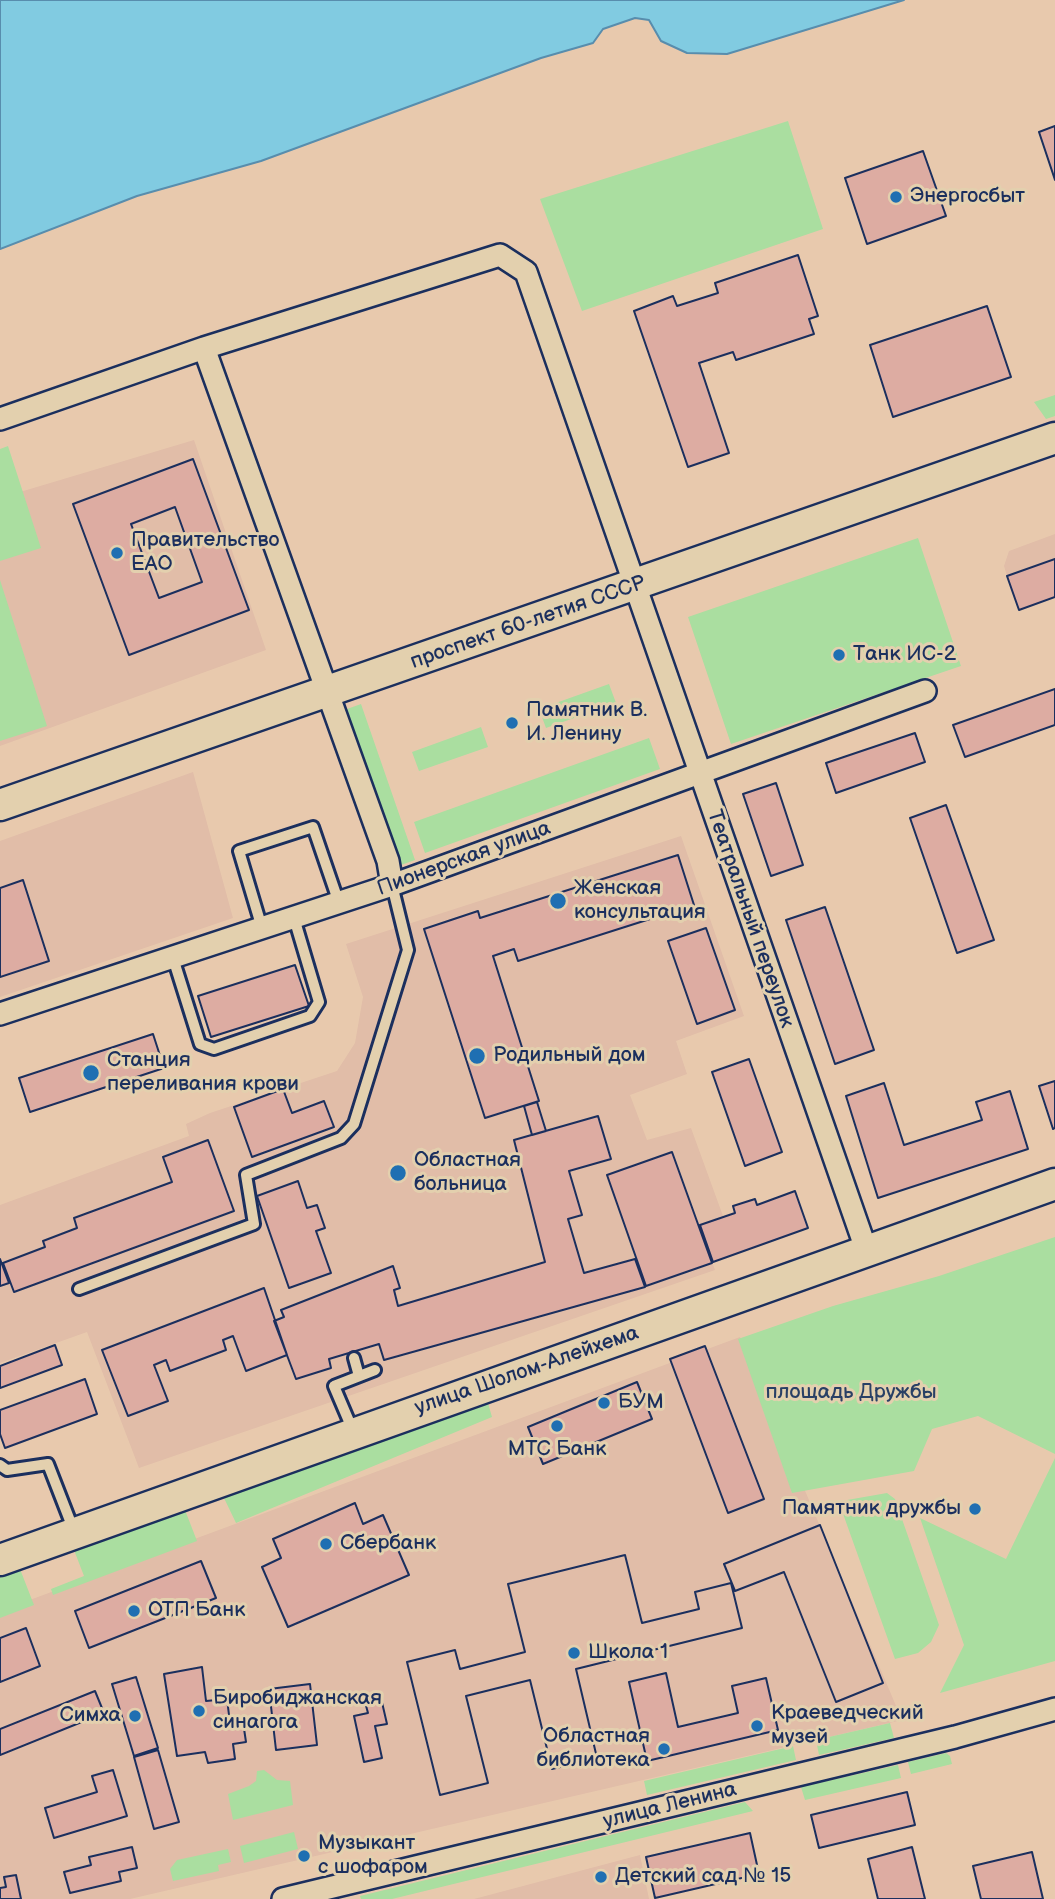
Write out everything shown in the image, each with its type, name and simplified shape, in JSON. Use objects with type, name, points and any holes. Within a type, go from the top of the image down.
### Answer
[{"type":"main road","name":"проспект 60-летия СССР","points":[[0,805],[1055,438]]},
{"type":"main road","name":"улица Шолом-Алейхема","points":[[0,1560],[1055,1184]]},
{"type":"street","name":"Театральный переулок","points":[[0,419],[204,348],[500,256],[526,272],[638,585],[699,775],[867,1252]]},
{"type":"street","points":[[204,348],[388,861],[392,885]]},
{"type":"street","name":"Пионерская улица","points":[[0,1014],[392,885],[925,691]]},
{"type":"street","name":"улица Ленина","points":[[283,1899],[956,1737],[1055,1709]]},
{"type":"lane","points":[[262,928],[239,851],[313,827],[339,903]]},
{"type":"lane","points":[[79,1289],[254,1224],[246,1175],[341,1138],[354,1124],[408,950],[392,885]]},
{"type":"lane","points":[[173,957],[200,1044],[214,1049],[310,1016],[319,1002],[294,918]]},
{"type":"lane","points":[[354,1358],[359,1376]]},
{"type":"lane","points":[[354,1433],[334,1385],[375,1370]]},
{"type":"lane","points":[[0,1465],[7,1469],[48,1464],[75,1534]]},
{"type":"shaded area","points":[[194,440],[266,650],[0,746],[0,498]]},
{"type":"shaded area","points":[[1055,534],[1055,559],[1007,576],[1004,566],[1009,551]]},
{"type":"shaded area","points":[[193,772],[233,918],[0,997],[0,841]]},
{"type":"shaded area","name":"Областная больница","points":[[681,836],[744,1016],[676,1041],[687,1074],[630,1095],[647,1140],[691,1128],[723,1216],[699,1225],[715,1270],[139,1468],[87,1332],[0,1363],[0,1205],[189,1136],[186,1124],[210,1113],[337,1071],[355,1043],[363,997],[346,944]]},
{"type":"shaded area","points":[[740,1337],[902,1720],[130,1899],[0,1899],[0,1611]]},
{"type":"shaded area","name":"Детский сад № 15","points":[[640,1855],[649,1899],[474,1899]]},
{"type":"green space","points":[[788,121],[823,229],[582,311],[540,199]]},
{"type":"green space","points":[[1055,395],[1055,416],[1046,419],[1034,402]]},
{"type":"green space","points":[[8,446],[41,548],[0,561],[0,449]]},
{"type":"green space","points":[[918,538],[961,666],[731,744],[688,617]]},
{"type":"green space","points":[[0,580],[47,726],[0,741]]},
{"type":"green space","points":[[609,684],[616,703],[546,728],[539,709]]},
{"type":"green space","points":[[361,704],[415,860],[401,865],[347,709]]},
{"type":"green space","points":[[481,727],[488,747],[419,771],[412,752]]},
{"type":"green space","points":[[649,738],[660,769],[425,853],[414,822]]},
{"type":"green space","name":"площадь Дружбы","points":[[1055,1237],[1055,1454],[978,1416],[932,1429],[914,1471],[792,1493],[738,1339],[833,1306],[939,1276]]},
{"type":"green space","points":[[482,1400],[488,1403],[492,1417],[236,1523],[224,1498],[229,1491]]},
{"type":"green space","points":[[1055,1458],[1055,1661],[940,1693],[964,1645],[920,1518],[1006,1559]]},
{"type":"green space","points":[[887,1493],[895,1499],[939,1625],[931,1642],[918,1653],[895,1659],[842,1511],[847,1500]]},
{"type":"green space","points":[[185,1510],[197,1541],[53,1595],[51,1589],[84,1576],[74,1550],[40,1560]]},
{"type":"green space","points":[[20,1569],[34,1605],[0,1618],[0,1576]]},
{"type":"green space","points":[[890,1723],[894,1738],[819,1755],[816,1740]]},
{"type":"green space","points":[[793,1746],[796,1760],[647,1795],[644,1781]]},
{"type":"green space","points":[[946,1753],[952,1764],[911,1774],[908,1762]]},
{"type":"green space","points":[[898,1765],[901,1778],[805,1800],[801,1787]]},
{"type":"green space","points":[[264,1770],[277,1780],[290,1781],[293,1805],[233,1820],[228,1794],[249,1786],[256,1781],[257,1771]]},
{"type":"green space","points":[[745,1802],[753,1811],[392,1899],[361,1899],[360,1896]]},
{"type":"green space","points":[[294,1832],[298,1849],[244,1863],[240,1846]]},
{"type":"green space","points":[[228,1849],[231,1862],[218,1865],[219,1871],[173,1881],[170,1869],[177,1860]]},
{"type":"water","points":[[0,0],[904,0],[727,54],[687,53],[661,41],[649,20],[635,18],[603,29],[593,43],[541,58],[261,161],[137,196],[0,249]]},
{"type":"building","points":[[1055,126],[1055,180],[1039,132]]},
{"type":"building","name":"Энергосбыт","points":[[923,151],[946,216],[867,244],[845,178]]},
{"type":"building","points":[[798,255],[818,316],[809,319],[814,334],[736,360],[733,352],[699,363],[729,453],[688,467],[634,311],[673,296],[677,306],[718,293],[715,283]]},
{"type":"building","points":[[987,306],[1011,377],[893,417],[870,345]]},
{"type":"building","name":"Правительство ЕАО","points":[[193,459],[249,610],[129,655],[73,504]],"holes":[[[175,507],[202,582],[159,598],[131,524]]]},
{"type":"building","points":[[1055,559],[1055,597],[1019,610],[1007,576]]},
{"type":"building","points":[[1055,689],[1055,725],[965,757],[953,725]]},
{"type":"building","points":[[915,733],[925,762],[836,793],[826,763]]},
{"type":"building","points":[[776,783],[803,865],[771,876],[743,794]]},
{"type":"building","points":[[946,805],[994,940],[957,953],[910,818]]},
{"type":"building","points":[[678,855],[694,905],[518,961],[514,949],[493,956],[539,1101],[485,1118],[424,929],[478,911],[480,918]]},
{"type":"building","points":[[23,880],[49,961],[0,977],[0,888]]},
{"type":"building","points":[[825,907],[874,1050],[835,1064],[786,920]]},
{"type":"building","points":[[706,928],[735,1010],[697,1024],[668,941]]},
{"type":"building","points":[[295,965],[309,1006],[211,1037],[198,996]]},
{"type":"building","name":"Станция переливания крови","points":[[153,1034],[164,1068],[30,1112],[19,1078]]},
{"type":"building","points":[[749,1059],[782,1152],[745,1166],[712,1072]]},
{"type":"building","points":[[1055,1081],[1055,1128],[1053,1129],[1039,1086]]},
{"type":"building","points":[[884,1083],[904,1145],[982,1120],[976,1102],[1010,1091],[1028,1149],[878,1198],[846,1096]]},
{"type":"building","points":[[283,1089],[292,1113],[324,1101],[334,1127],[252,1157],[234,1107]]},
{"type":"building","points":[[537,1102],[546,1131],[532,1135],[524,1106]]},
{"type":"building","points":[[598,1116],[611,1159],[569,1171],[582,1215],[568,1219],[584,1273],[635,1259],[645,1287],[384,1360],[379,1344],[329,1359],[331,1368],[296,1379],[274,1321],[284,1317],[281,1310],[393,1266],[400,1288],[394,1290],[398,1306],[545,1262],[514,1140]]},
{"type":"building","points":[[208,1140],[234,1211],[14,1292],[3,1263],[45,1247],[43,1241],[77,1228],[74,1218],[172,1182],[163,1157]]},
{"type":"building","points":[[672,1152],[712,1263],[646,1286],[607,1175]]},
{"type":"building","points":[[298,1181],[307,1208],[317,1205],[325,1228],[316,1231],[331,1273],[289,1288],[257,1196]]},
{"type":"building","points":[[795,1191],[808,1228],[713,1262],[700,1225],[735,1213],[733,1206],[755,1199],[757,1205]]},
{"type":"building","points":[[0,1259],[9,1283],[0,1286]]},
{"type":"building","points":[[264,1288],[287,1355],[246,1371],[233,1336],[223,1340],[226,1350],[170,1371],[166,1360],[154,1365],[168,1401],[128,1416],[102,1350]]},
{"type":"building","points":[[55,1345],[62,1365],[0,1388],[0,1366]]},
{"type":"building","points":[[705,1346],[764,1499],[728,1513],[670,1359]]},
{"type":"building","points":[[85,1379],[97,1414],[5,1448],[0,1434],[0,1410]]},
{"type":"building","points":[[637,1382],[652,1419],[543,1464],[528,1427]]},
{"type":"building","points":[[355,1503],[363,1524],[383,1515],[409,1575],[288,1627],[262,1567],[281,1558],[273,1539]]},
{"type":"building","points":[[820,1525],[883,1683],[836,1702],[784,1572],[735,1591],[724,1564]]},
{"type":"building","points":[[820,1525],[883,1683],[836,1702],[784,1572],[735,1591],[724,1564]]},
{"type":"building","points":[[625,1555],[642,1623],[699,1609],[695,1592],[731,1583],[742,1628],[576,1669],[597,1758],[552,1769],[530,1680],[466,1696],[488,1783],[440,1795],[407,1662],[455,1650],[460,1669],[525,1652],[508,1584]]},
{"type":"building","points":[[625,1555],[642,1623],[699,1609],[695,1592],[731,1583],[742,1628],[576,1669],[597,1758],[552,1769],[530,1680],[466,1696],[488,1783],[440,1795],[407,1662],[455,1650],[460,1669],[525,1652],[508,1584]]},
{"type":"building","points":[[201,1561],[216,1598],[89,1648],[75,1611]]},
{"type":"building","points":[[26,1628],[40,1666],[0,1682],[0,1638]]},
{"type":"building","name":"Биробиджанская синагога","points":[[202,1667],[206,1701],[227,1699],[230,1723],[243,1722],[246,1742],[233,1744],[235,1759],[208,1763],[205,1752],[177,1756],[164,1674]]},
{"type":"building","points":[[666,1673],[678,1727],[738,1713],[732,1686],[766,1678],[778,1730],[647,1761],[629,1682]]},
{"type":"building","name":"Симха","points":[[136,1677],[158,1748],[134,1756],[112,1684]]},
{"type":"building","points":[[310,1684],[317,1745],[276,1750],[269,1689]]},
{"type":"building","points":[[95,1691],[104,1713],[0,1755],[0,1729]]},
{"type":"building","points":[[381,1698],[387,1724],[375,1726],[382,1758],[364,1762],[354,1716],[368,1713],[365,1702]]},
{"type":"building","points":[[158,1750],[179,1822],[154,1829],[134,1757]]},
{"type":"building","points":[[113,1770],[127,1816],[54,1838],[45,1808],[97,1792],[92,1776]]},
{"type":"building","points":[[907,1792],[915,1825],[819,1848],[811,1815]]},
{"type":"building","points":[[750,1833],[759,1874],[655,1898],[646,1857]]},
{"type":"building","points":[[132,1847],[137,1868],[119,1872],[121,1881],[70,1893],[64,1872],[91,1865],[89,1857]]},
{"type":"building","points":[[912,1847],[925,1899],[878,1899],[868,1859]]},
{"type":"building","points":[[1032,1852],[1043,1899],[981,1899],[973,1866]]},
{"type":"building","points":[[16,1875],[21,1899],[0,1899],[0,1888],[6,1887],[4,1877]]},
{"type":"place","name":"Энергосбыт","points":[[896,197]]},
{"type":"place","name":"Правительство ЕАО","points":[[117,553]]},
{"type":"place","name":"Танк ИС-2","points":[[839,655]]},
{"type":"place","name":"Памятник В. И. Ленину","points":[[512,723]]},
{"type":"place","name":"Женская консультация","points":[[558,901]]},
{"type":"place","name":"Родильный дом","points":[[477,1056]]},
{"type":"place","name":"Станция переливания крови","points":[[91,1073]]},
{"type":"place","name":"Областная больница","points":[[398,1173]]},
{"type":"place","name":"БУМ","points":[[604,1403]]},
{"type":"place","name":"МТС Банк","points":[[557,1426]]},
{"type":"place","name":"Памятник дружбы","points":[[975,1509]]},
{"type":"place","name":"Сбербанк","points":[[326,1544]]},
{"type":"place","name":"ОТП Банк","points":[[134,1611]]},
{"type":"place","name":"Школа 1","points":[[574,1653]]},
{"type":"place","name":"Биробиджанская синагога","points":[[199,1711]]},
{"type":"place","name":"Симха","points":[[135,1716]]},
{"type":"place","name":"Краеведческий музей","points":[[757,1726]]},
{"type":"place","name":"Областная библиотека","points":[[664,1749]]},
{"type":"place","name":"Музыкант с шофаром","points":[[304,1856]]},
{"type":"place","name":"Детский сад № 15","points":[[601,1877]]}]
